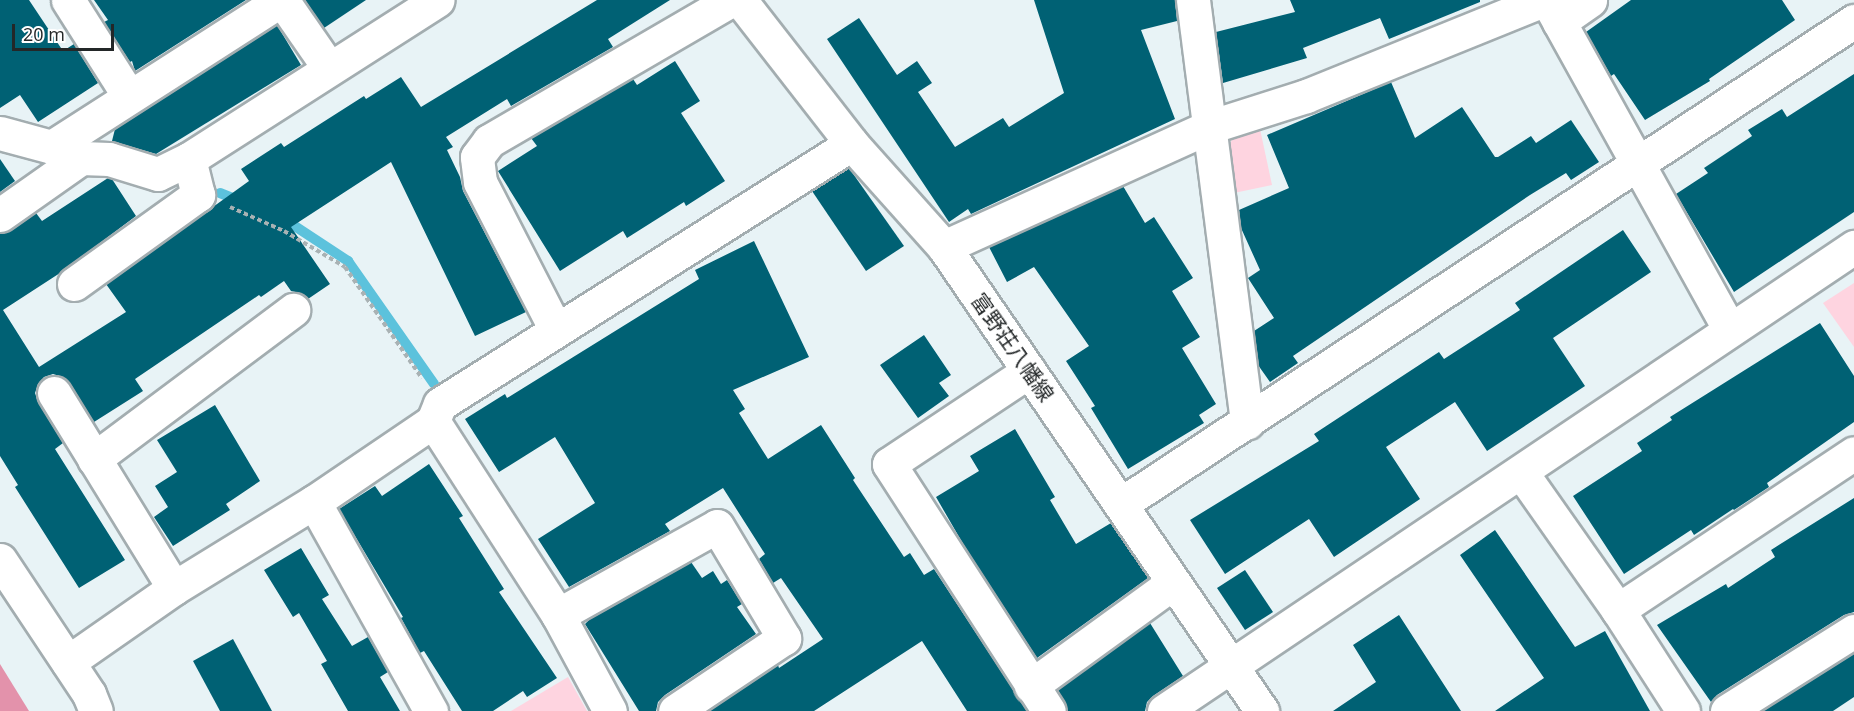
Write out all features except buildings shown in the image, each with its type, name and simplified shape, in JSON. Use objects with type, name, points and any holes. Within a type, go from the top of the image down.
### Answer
[{"type":"street","points":[[68,0],[129,96]]},
{"type":"street","points":[[0,215],[129,96],[281,0],[329,68]]},
{"type":"street","points":[[0,133],[67,153],[109,159],[158,174],[189,159],[438,0]]},
{"type":"street","points":[[556,330],[480,182],[477,157],[489,141],[730,0]]},
{"type":"street","name":"富野荘八幡線","points":[[740,0],[852,144],[944,247],[1262,711]]},
{"type":"street","points":[[1193,0],[1247,423]]},
{"type":"street","points":[[944,247],[1209,127],[1306,96],[1550,7],[1590,0]]},
{"type":"street","points":[[1550,7],[1730,330]]},
{"type":"street","points":[[1121,504],[1854,21]]},
{"type":"street","points":[[68,662],[174,588],[314,502],[436,412],[556,330],[852,144]]},
{"type":"street","points":[[74,284],[198,195],[189,159]]},
{"type":"street","points":[[1164,711],[1233,667],[1854,247]]},
{"type":"street","points":[[94,459],[293,310]]},
{"type":"street","points":[[1029,371],[889,464],[1040,699],[1173,583]]},
{"type":"street","points":[[54,393],[174,588]]},
{"type":"street","points":[[436,412],[558,615],[610,711]]},
{"type":"street","points":[[1618,610],[1854,453]]},
{"type":"street","points":[[1521,472],[1618,610],[1683,711]]},
{"type":"street","points":[[314,502],[431,711]]},
{"type":"street","points":[[558,615],[717,526],[784,638],[675,711]]},
{"type":"street","points":[[0,560],[90,694],[96,711]]},
{"type":"street","points":[[1727,711],[1854,631]]},
{"type":"path","points":[[198,195],[285,231],[345,267],[436,412]]},
{"type":"shaded area","points":[[1260,129],[1272,185],[1234,193],[1226,155],[1234,134]]},
{"type":"shaded area","points":[[1854,283],[1854,347],[1823,303]]},
{"type":"shaded area","points":[[0,664],[29,711],[0,711]]},
{"type":"shaded area","points":[[568,677],[587,711],[511,711]]},
{"type":"waterway","points":[[220,193],[242,202]]},
{"type":"waterway","points":[[284,219],[348,261],[434,384]]}]
